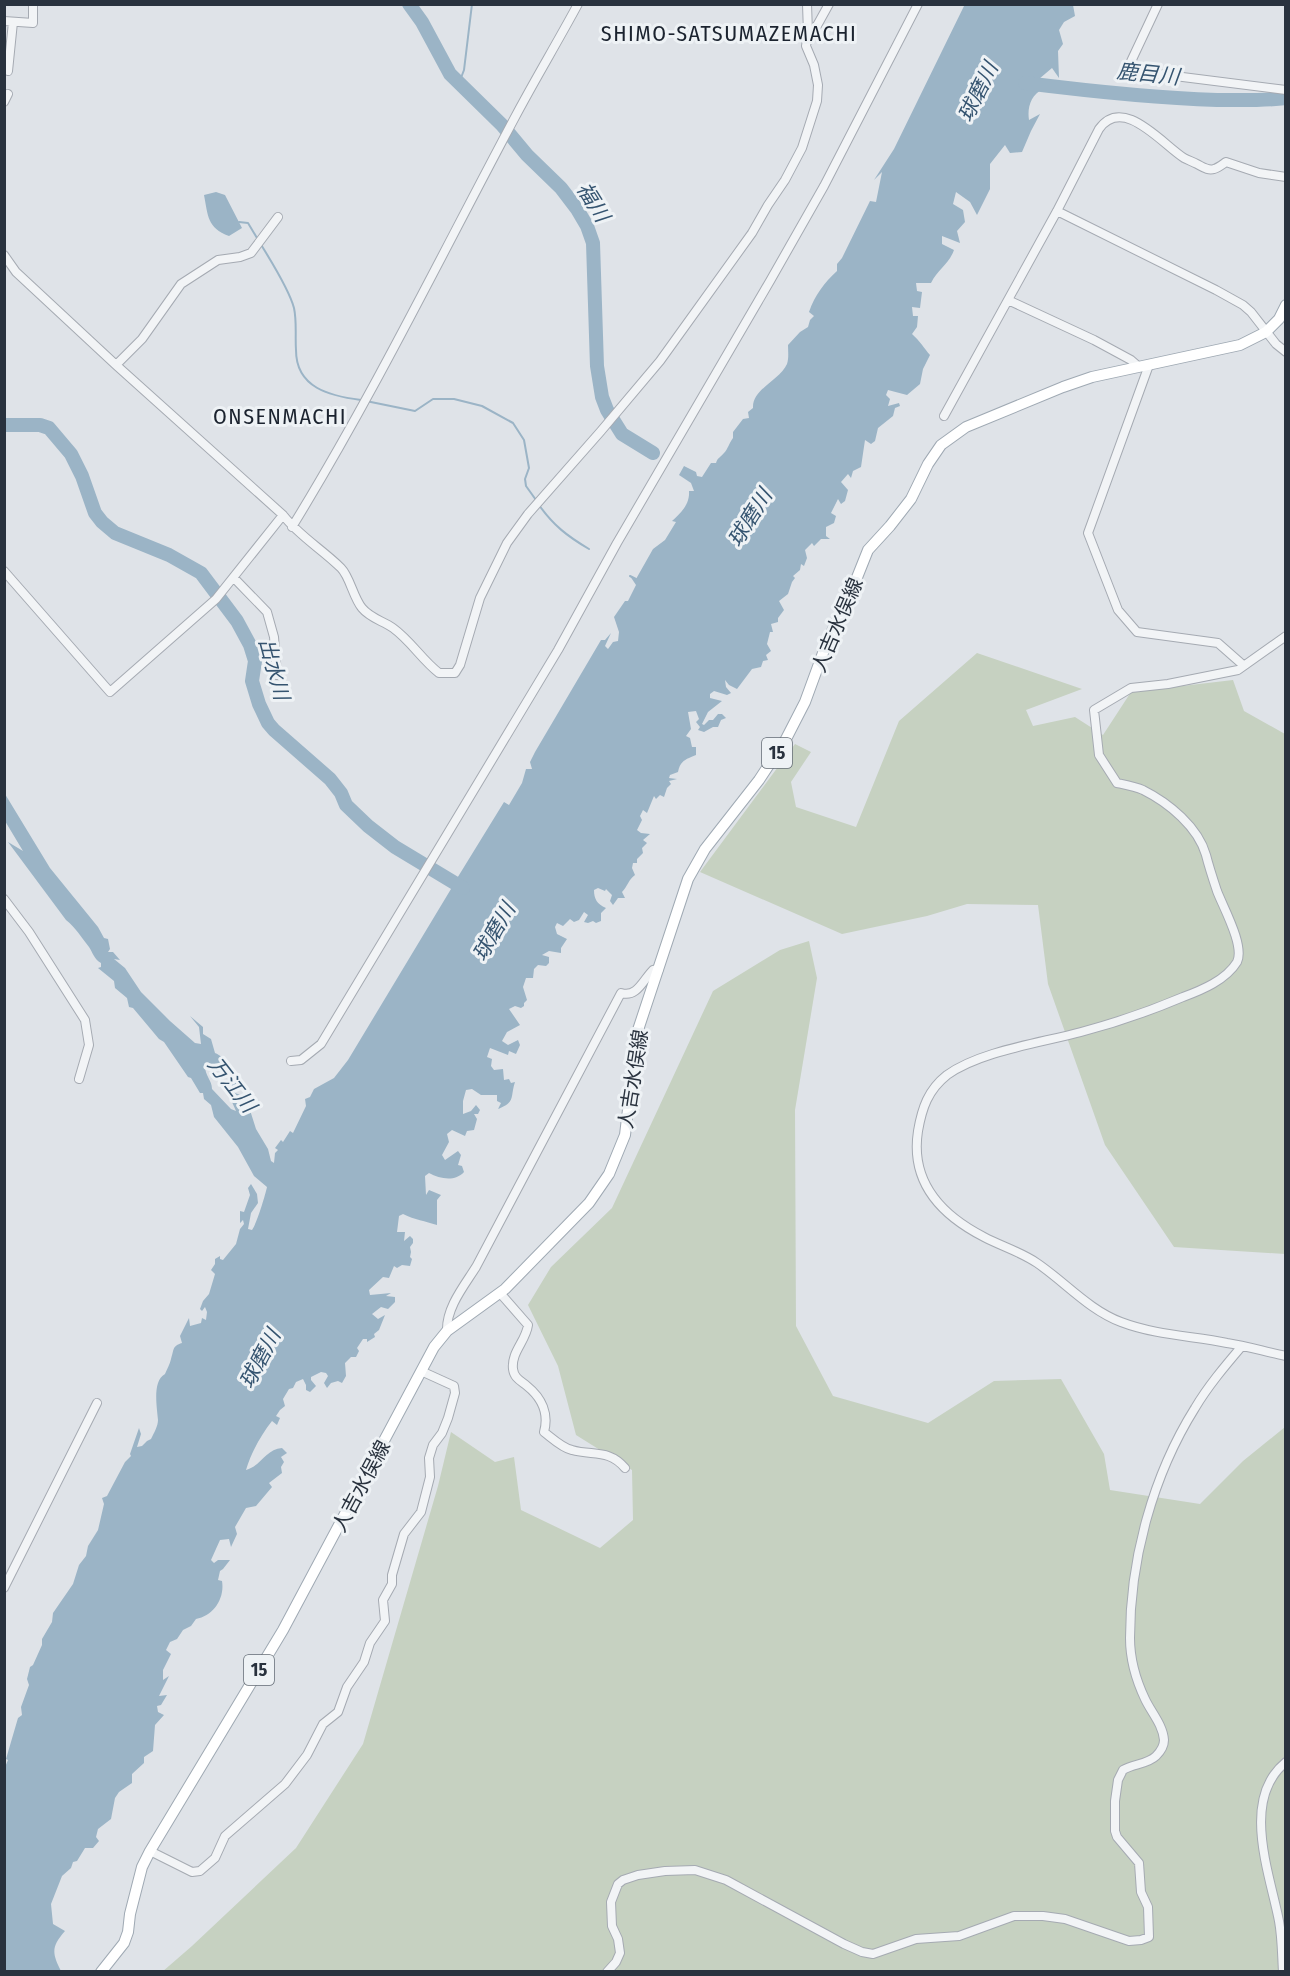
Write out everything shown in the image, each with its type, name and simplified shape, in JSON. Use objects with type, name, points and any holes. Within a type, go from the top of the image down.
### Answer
[{"type":"main road","name":"人吉水俣線","points":[[101,1971],[124,1943],[142,1867],[150,1851],[283,1630],[434,1347],[447,1331],[500,1293],[589,1203],[609,1174],[625,1135],[637,1033],[688,879],[705,849],[759,780],[786,740],[805,702],[827,642],[868,550],[911,499],[928,464],[941,445],[966,427],[1092,377],[1240,345],[1266,332],[1279,319],[1286,305]]},
{"type":"street","points":[[8,71],[9,22],[33,23],[33,4]]},
{"type":"street","points":[[292,527],[329,466],[414,310],[514,118],[578,4]]},
{"type":"street","points":[[4,255],[11,273],[283,515],[292,527],[343,570],[363,610],[374,619],[393,628],[439,673],[455,673],[460,665],[480,598],[507,543],[528,514],[660,361],[752,233],[802,148],[817,101],[816,75],[806,46],[807,4]]},
{"type":"street","points":[[806,46],[829,4]]},
{"type":"street","points":[[291,1061],[301,1060],[321,1044],[552,660],[617,543],[824,186],[918,4]]},
{"type":"street","points":[[1158,4],[1127,70],[1286,90]]},
{"type":"street","points":[[944,416],[1105,120],[1112,117],[1127,118],[1136,122],[1159,136],[1184,158],[1206,169],[1215,169],[1226,162],[1259,173],[1286,177]]},
{"type":"street","points":[[1057,211],[1243,305],[1286,352]]},
{"type":"street","points":[[116,365],[142,339],[181,284],[218,260],[251,253],[278,217]]},
{"type":"street","points":[[1008,300],[1144,366],[1088,533],[1118,610],[1137,632],[1218,644],[1243,665]]},
{"type":"street","points":[[4,571],[110,692],[216,599],[283,515]]},
{"type":"street","points":[[234,578],[267,612],[274,637],[277,675]]},
{"type":"street","points":[[1286,636],[1238,670],[1168,684],[1131,688],[1094,710],[1099,754],[1117,783],[1142,789],[1182,816],[1194,830],[1203,847],[1235,937],[1239,949],[1238,960],[1225,975],[1202,990],[1157,1008],[1082,1032],[979,1060],[950,1073],[939,1082],[924,1104],[917,1137],[919,1170],[924,1183],[936,1201],[950,1215],[969,1229],[1034,1260],[1093,1306],[1120,1322],[1144,1329],[1286,1356]]},
{"type":"street","points":[[4,899],[29,932],[85,1020],[89,1045],[80,1079]]},
{"type":"street","points":[[447,1331],[447,1318],[453,1306],[476,1267],[621,993],[627,995],[635,993],[653,970],[659,969]]},
{"type":"street","points":[[500,1293],[528,1325],[527,1334],[514,1355],[514,1375],[530,1388],[545,1410],[547,1420],[544,1432],[570,1450],[605,1455],[617,1460],[625,1468]]},
{"type":"street","points":[[607,1971],[616,1962],[620,1953],[612,1926],[611,1902],[618,1884],[638,1875],[665,1871],[695,1870],[726,1880],[844,1944],[873,1954],[916,1939],[959,1936],[1014,1916],[1065,1919],[1129,1941],[1149,1937],[1148,1907],[1141,1892],[1139,1863],[1117,1837],[1115,1831],[1115,1801],[1118,1780],[1123,1770],[1152,1759],[1158,1755],[1164,1743],[1162,1732],[1144,1698],[1130,1652],[1132,1587],[1139,1544],[1171,1454],[1194,1408],[1242,1346]]},
{"type":"street","points":[[150,1851],[192,1872],[200,1871],[215,1858],[225,1836],[285,1784],[307,1755],[322,1724],[338,1712],[347,1687],[364,1662],[370,1644],[385,1621],[384,1600],[392,1584],[399,1547],[404,1534],[421,1512],[430,1478],[429,1458],[433,1445],[448,1418],[455,1393],[454,1386],[421,1371]]},
{"type":"street","points":[[4,1588],[97,1403]]},
{"type":"street","points":[[1283,1971],[1280,1924],[1263,1858],[1262,1814],[1267,1788],[1272,1777],[1286,1762]]},
{"type":"green space","points":[[977,653],[1082,689],[1026,710],[1033,726],[1075,717],[1103,735],[1131,692],[1233,680],[1244,711],[1285,734],[1285,1254],[1174,1247],[1105,1145],[1048,984],[1038,905],[967,904],[927,916],[842,934],[700,872],[795,744],[811,752],[791,782],[796,807],[856,827],[899,721]]},
{"type":"green space","points":[[809,941],[817,978],[795,1110],[796,1326],[833,1396],[928,1423],[994,1381],[1061,1379],[1104,1454],[1110,1490],[1200,1504],[1243,1461],[1285,1427],[1285,1971],[162,1972],[296,1848],[363,1744],[438,1486],[451,1432],[495,1462],[514,1457],[521,1510],[600,1548],[633,1520],[632,1470],[576,1435],[558,1366],[528,1305],[551,1267],[612,1208],[713,991],[780,950]]},
{"type":"water","points":[[965,4],[1073,5],[1075,16],[1064,22],[1059,30],[1063,44],[1058,51],[1059,78],[1052,68],[1039,79],[1043,89],[1035,95],[1031,102],[1029,120],[1040,114],[1022,152],[1010,153],[1005,145],[990,164],[990,189],[977,215],[970,202],[956,192],[953,204],[963,210],[965,222],[957,231],[960,243],[942,236],[942,244],[954,250],[952,255],[931,283],[916,283],[917,291],[922,292],[920,308],[912,307],[913,316],[918,316],[917,327],[912,334],[930,355],[923,369],[920,384],[907,395],[888,390],[886,395],[890,399],[888,406],[899,403],[900,406],[895,408],[893,416],[878,428],[875,441],[871,444],[865,440],[861,467],[853,471],[851,478],[848,474],[841,482],[848,490],[845,501],[841,504],[838,499],[831,513],[836,516],[834,523],[826,527],[826,536],[830,539],[821,539],[814,546],[812,543],[805,550],[807,558],[804,566],[801,564],[800,570],[793,576],[795,578],[788,594],[779,601],[784,610],[778,622],[771,624],[773,632],[770,632],[767,644],[771,651],[766,655],[768,660],[763,661],[761,667],[752,669],[737,689],[725,680],[726,687],[731,693],[727,695],[714,691],[710,694],[710,698],[722,701],[708,712],[702,724],[722,714],[726,718],[721,720],[718,727],[704,732],[698,730],[700,727],[696,722],[699,719],[696,711],[688,712],[691,729],[686,736],[690,738],[692,747],[696,747],[696,755],[684,761],[678,772],[670,775],[669,778],[677,779],[669,781],[671,784],[664,797],[660,795],[656,799],[654,796],[647,813],[643,810],[640,816],[642,820],[637,830],[650,834],[643,840],[647,843],[642,848],[643,853],[637,859],[637,863],[633,863],[632,868],[635,875],[622,892],[625,898],[618,898],[613,905],[610,901],[612,895],[606,889],[605,891],[598,888],[594,890],[595,899],[606,908],[601,913],[601,921],[584,922],[588,915],[584,912],[579,920],[574,922],[570,919],[563,926],[557,923],[555,927],[557,934],[567,939],[561,948],[561,953],[549,951],[542,955],[549,957],[549,963],[546,966],[538,965],[534,969],[533,978],[526,978],[523,987],[527,1000],[524,1006],[509,1009],[520,1025],[507,1032],[502,1041],[508,1045],[518,1040],[520,1045],[516,1054],[509,1051],[508,1055],[490,1048],[487,1057],[492,1059],[491,1066],[494,1070],[503,1069],[504,1080],[509,1079],[511,1083],[515,1082],[510,1101],[498,1109],[501,1103],[497,1101],[497,1095],[481,1095],[472,1089],[466,1090],[463,1114],[471,1111],[476,1105],[480,1110],[478,1114],[474,1114],[477,1119],[474,1130],[467,1131],[465,1136],[452,1130],[447,1134],[449,1142],[442,1155],[445,1160],[458,1151],[461,1155],[458,1165],[462,1166],[464,1172],[452,1178],[438,1177],[429,1173],[425,1176],[426,1195],[429,1190],[441,1195],[437,1200],[437,1225],[403,1214],[399,1216],[397,1232],[405,1232],[404,1241],[410,1236],[413,1239],[410,1247],[412,1259],[410,1266],[402,1265],[397,1268],[394,1266],[389,1278],[383,1277],[369,1290],[370,1295],[391,1293],[386,1296],[395,1297],[395,1302],[388,1309],[381,1307],[372,1314],[378,1319],[385,1315],[379,1330],[374,1334],[375,1337],[367,1342],[367,1339],[363,1339],[357,1348],[359,1351],[356,1357],[351,1357],[345,1363],[346,1376],[342,1383],[338,1381],[331,1383],[327,1388],[324,1383],[328,1376],[321,1372],[311,1377],[316,1386],[310,1392],[306,1390],[303,1379],[296,1382],[283,1399],[285,1406],[276,1416],[280,1418],[277,1425],[272,1421],[257,1444],[246,1470],[256,1465],[272,1451],[282,1448],[287,1453],[281,1457],[284,1462],[281,1467],[282,1473],[269,1483],[272,1487],[256,1506],[246,1508],[235,1527],[237,1534],[231,1547],[229,1539],[220,1540],[211,1560],[214,1563],[218,1560],[230,1560],[220,1571],[218,1580],[222,1581],[222,1594],[216,1606],[208,1614],[196,1619],[191,1626],[183,1630],[177,1639],[170,1642],[166,1650],[171,1654],[163,1670],[163,1680],[169,1676],[159,1696],[167,1695],[161,1705],[157,1706],[158,1712],[164,1715],[155,1725],[153,1751],[144,1757],[144,1763],[132,1774],[132,1783],[119,1792],[115,1798],[111,1819],[98,1829],[96,1837],[99,1841],[93,1848],[85,1848],[77,1861],[73,1862],[71,1868],[62,1876],[51,1904],[53,1924],[65,1931],[57,1941],[54,1950],[61,1971],[5,1971],[5,1767],[18,1718],[22,1715],[21,1707],[29,1685],[27,1679],[30,1667],[33,1665],[42,1645],[42,1639],[52,1622],[53,1613],[73,1584],[79,1565],[86,1556],[88,1546],[98,1530],[104,1504],[102,1498],[107,1496],[125,1462],[131,1456],[139,1428],[141,1434],[137,1447],[151,1439],[155,1432],[158,1420],[156,1395],[158,1382],[165,1374],[175,1347],[182,1343],[180,1336],[189,1318],[190,1326],[201,1323],[202,1318],[206,1320],[205,1307],[202,1311],[200,1309],[209,1294],[215,1274],[211,1270],[215,1259],[220,1256],[223,1260],[236,1244],[240,1229],[244,1224],[243,1220],[240,1223],[240,1211],[244,1212],[250,1195],[248,1188],[251,1184],[257,1194],[258,1203],[251,1213],[248,1229],[252,1230],[267,1187],[254,1176],[238,1147],[214,1117],[211,1105],[204,1099],[203,1093],[200,1093],[164,1042],[133,1008],[129,1007],[127,998],[115,988],[114,981],[98,968],[101,967],[101,963],[8,842],[23,851],[5,821],[5,794],[50,868],[98,927],[104,938],[108,939],[110,949],[108,952],[113,952],[120,960],[114,959],[125,968],[141,992],[195,1043],[201,1044],[199,1027],[190,1016],[203,1027],[203,1034],[211,1039],[215,1053],[227,1061],[234,1070],[238,1079],[235,1093],[243,1096],[256,1129],[274,1163],[275,1153],[278,1150],[275,1148],[281,1140],[283,1142],[290,1131],[293,1133],[306,1106],[305,1099],[310,1097],[314,1089],[334,1078],[348,1060],[454,884],[448,880],[450,876],[456,880],[504,802],[509,805],[522,783],[526,769],[532,769],[530,762],[535,752],[601,640],[605,640],[611,633],[605,646],[608,649],[613,642],[618,641],[619,632],[614,617],[625,601],[628,601],[636,585],[630,576],[636,579],[653,549],[665,540],[676,522],[672,521],[686,504],[689,491],[694,491],[691,483],[679,475],[684,466],[702,477],[711,463],[716,463],[725,451],[733,438],[733,432],[743,419],[749,418],[748,412],[753,408],[754,401],[761,390],[787,364],[788,345],[808,327],[814,316],[809,312],[814,300],[837,271],[837,264],[870,201],[876,202],[882,172],[874,180],[894,149]],"holes":[[[219,1065],[229,1074],[233,1083],[228,1093],[236,1111],[231,1109],[212,1089],[205,1066]]]},
{"type":"water","points":[[216,192],[225,195],[242,228],[229,236],[212,225],[208,215],[204,195]]},
{"type":"waterway","name":"福川","points":[[409,4],[422,22],[450,74],[561,188],[587,226],[593,243],[597,366],[602,397],[622,434],[653,453]]},
{"type":"waterway","points":[[459,83],[464,70],[472,4]]},
{"type":"waterway","name":"鹿目川","points":[[1025,83],[1121,94],[1193,99],[1268,100],[1286,98]]},
{"type":"waterway","points":[[239,222],[248,223],[257,238]]},
{"type":"waterway","points":[[260,243],[292,300],[298,363],[302,373],[317,388],[338,396],[361,400]]},
{"type":"waterway","points":[[366,401],[415,411],[433,399],[454,399],[482,406],[513,423],[524,440],[529,468],[525,479],[526,486],[536,500]]},
{"type":"waterway","name":"出水川","points":[[4,425],[40,425],[49,428],[71,454],[82,476],[95,513],[102,522],[115,533],[169,555],[201,573],[237,621],[250,645],[255,661],[252,681],[268,723],[330,779],[341,793],[346,805],[368,826],[395,847],[463,888]]},
{"type":"waterway","points":[[539,505],[561,530],[589,549]]},
{"type":"waterway","points":[[630,576],[638,580]]},
{"type":"district","name":"SHIMO-SATSUMAZEMACHI","points":[[729,33]]},
{"type":"district","name":"ONSENMACHI","points":[[280,416]]},
{"type":"water label","name":"球磨川","points":[[978,92]]},
{"type":"water label","name":"球磨川","points":[[750,518]]},
{"type":"water label","name":"球磨川","points":[[494,932]]},
{"type":"water label","name":"万江川","points":[[232,1085]]},
{"type":"water label","name":"球磨川","points":[[260,1359]]}]
